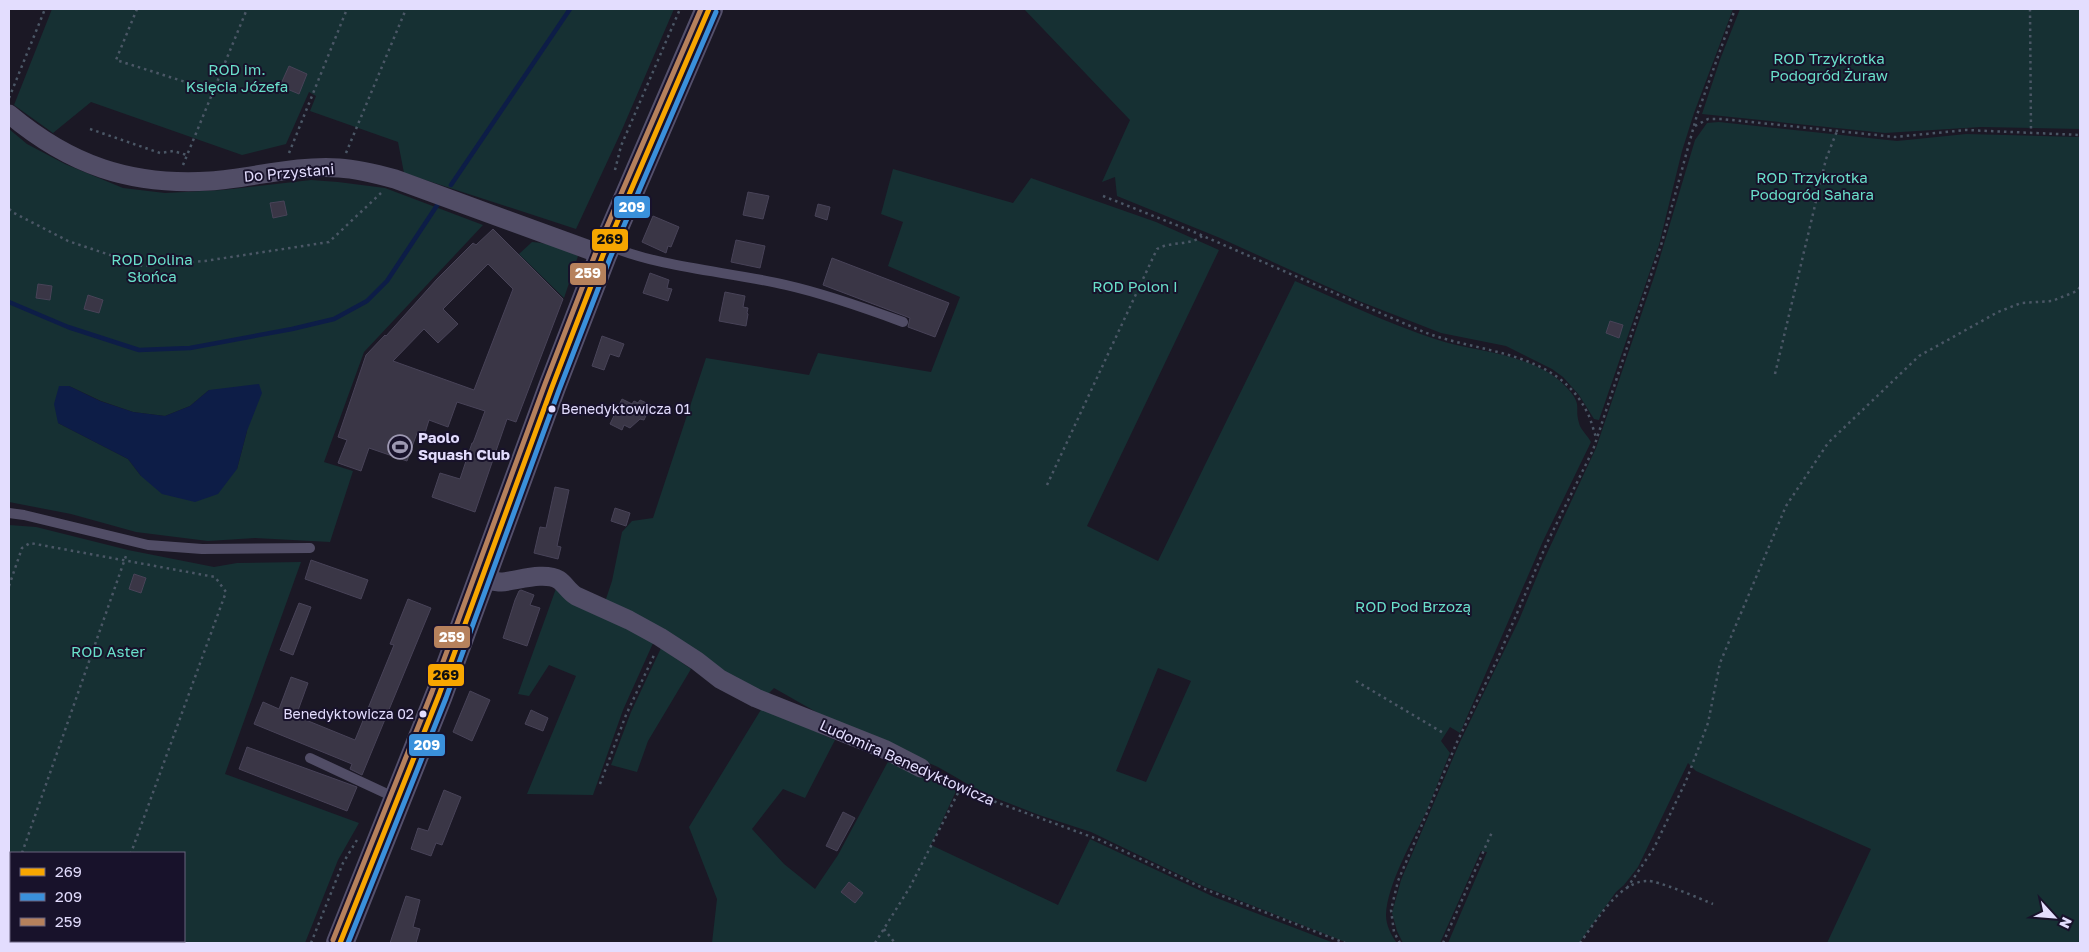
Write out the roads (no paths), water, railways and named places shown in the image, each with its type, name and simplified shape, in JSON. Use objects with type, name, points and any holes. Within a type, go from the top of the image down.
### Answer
[{"type":"main road","points":[[340,943],[398,799],[482,579],[548,396],[605,250],[709,9]]},
{"type":"street","name":"Do Przystani","points":[[9,114],[46,143],[88,164],[129,176],[150,180],[210,181],[282,171],[340,168],[395,179],[605,250]]},
{"type":"street","name":"Ludomira Benedyktowicza","points":[[482,579],[498,582],[522,578],[555,579],[576,596],[629,620],[660,637],[698,661],[720,679],[756,698],[884,749],[921,768]]},
{"type":"lane","points":[[605,250],[658,262],[786,285],[865,308],[903,322]]},
{"type":"lane","points":[[9,513],[24,514],[148,545],[202,548],[310,548]]},
{"type":"lane","points":[[310,758],[398,799]]},
{"type":"water","points":[[259,384],[262,393],[247,431],[237,469],[218,494],[195,502],[162,494],[141,476],[128,459],[58,423],[54,404],[59,386],[69,386],[100,401],[133,412],[165,416],[190,406],[209,390]]},
{"type":"waterway","points":[[451,185],[570,9]]},
{"type":"waterway","points":[[9,302],[68,327],[139,350],[190,348],[292,329],[334,319],[367,301],[387,281],[438,204]]},
{"type":"place","name":"Benedyktowicza 01","points":[[552,409]]},
{"type":"place","name":"Paolo Squash Club","points":[[400,447]]},
{"type":"place","name":"Benedyktowicza 02","points":[[423,714]]},
{"type":"park label","name":"ROD Trzykrotka Podogród Żuraw","points":[[1829,68]]},
{"type":"park label","name":"ROD im. Księcia Józefa","points":[[237,78]]},
{"type":"park label","name":"ROD Trzykrotka Podogród Sahara","points":[[1812,186]]},
{"type":"park label","name":"ROD Dolina Słońca","points":[[152,268]]},
{"type":"park label","name":"ROD Polon I","points":[[1135,287]]},
{"type":"park label","name":"ROD Pod Brzozą","points":[[1413,607]]},
{"type":"park label","name":"ROD Aster","points":[[108,652]]}]
